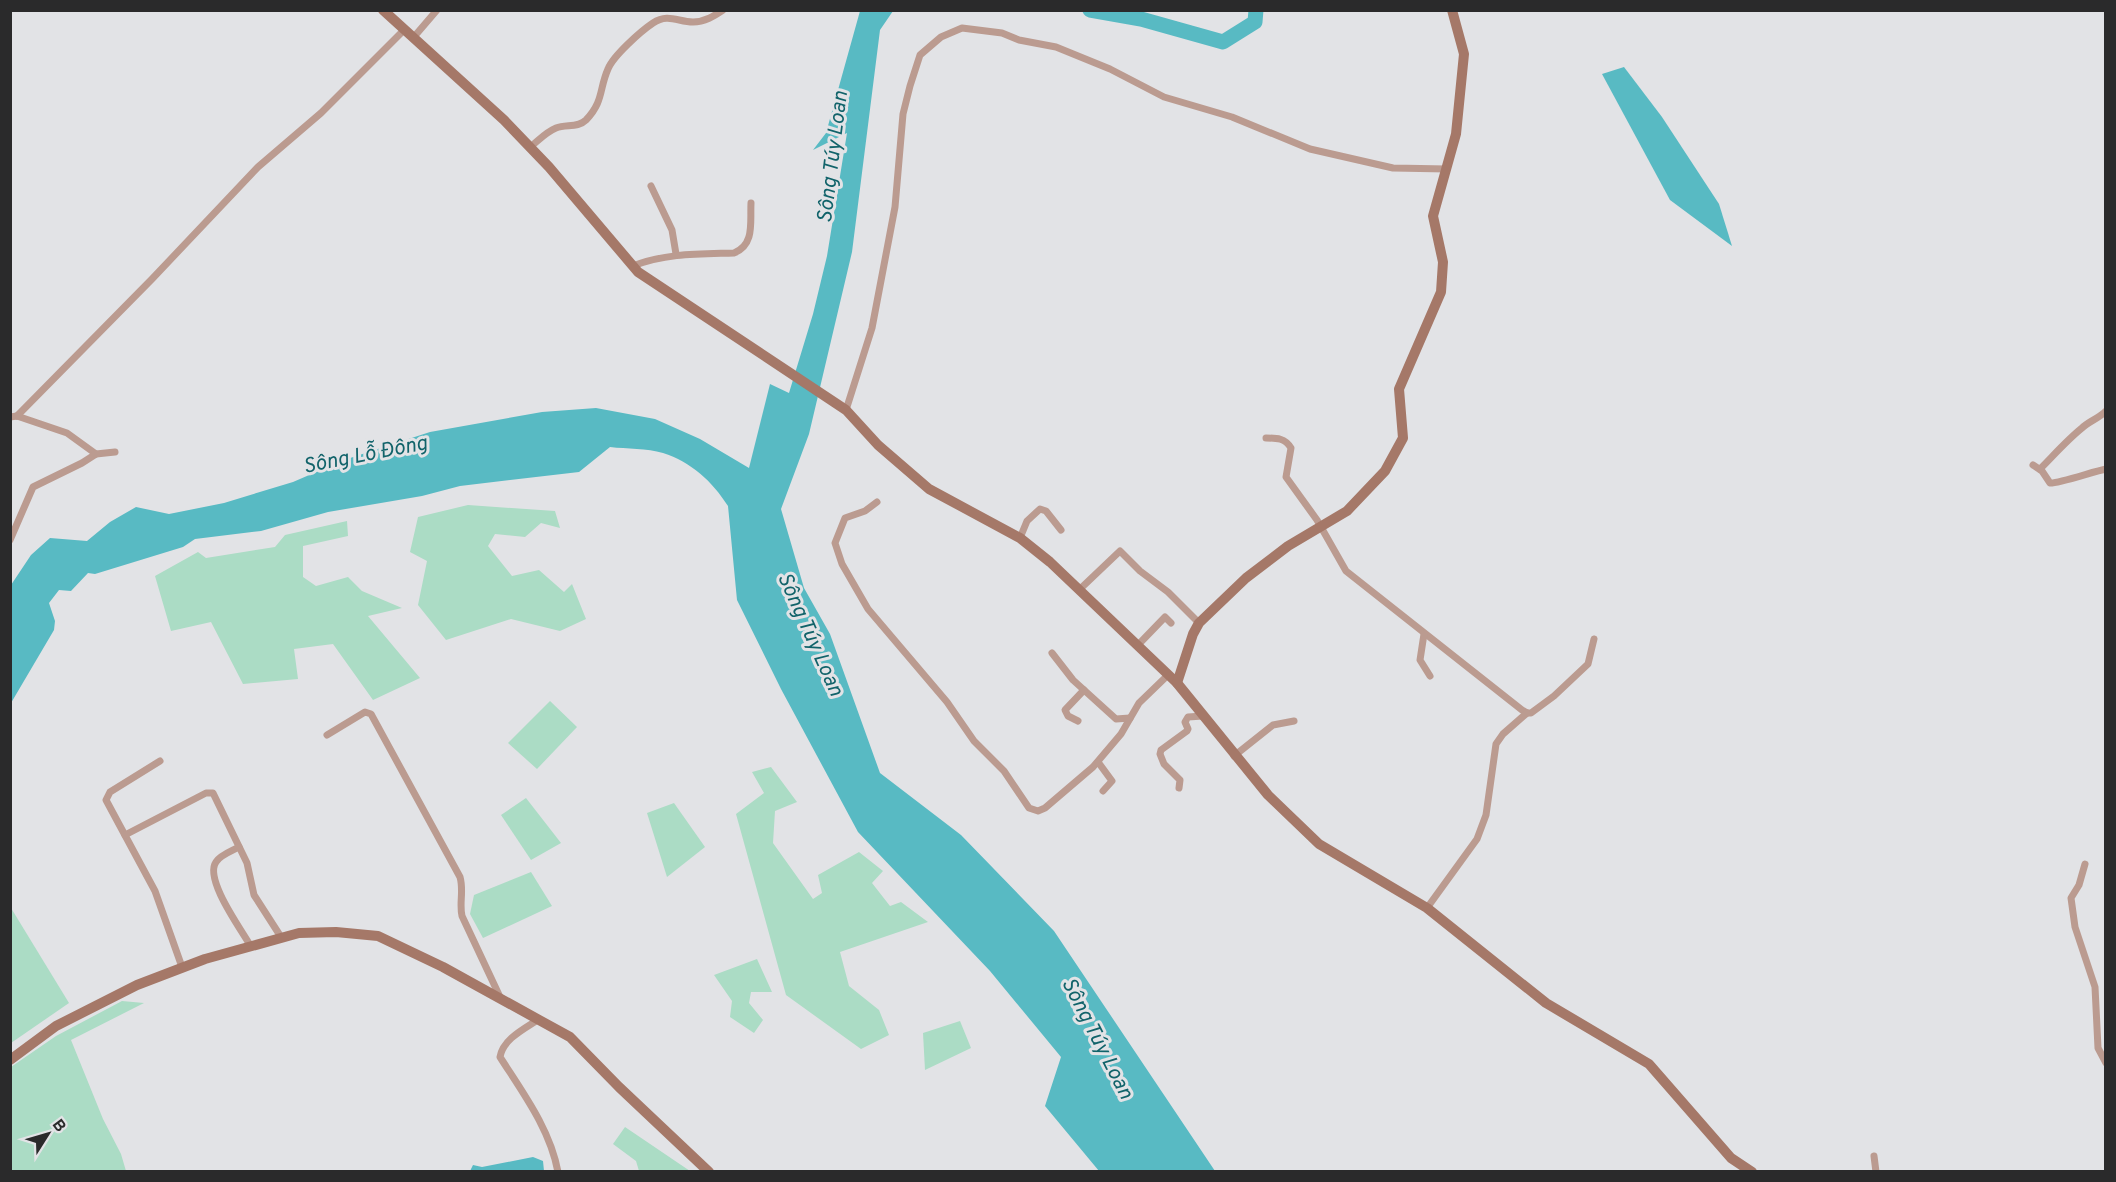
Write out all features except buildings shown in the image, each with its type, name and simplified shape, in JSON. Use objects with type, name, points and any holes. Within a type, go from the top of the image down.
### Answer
[{"type":"street","points":[[383,10],[504,120],[638,272],[846,410],[878,445],[929,489],[1020,538],[1050,562],[1172,679],[1268,795],[1319,844],[1427,908],[1546,1003],[1649,1064],[1731,1158],[1752,1172]]},
{"type":"street","points":[[413,38],[437,10]]},
{"type":"street","points":[[530,147],[557,127],[577,125],[586,120],[600,101],[606,75],[612,62],[655,22],[670,17],[692,22],[703,21],[723,10]]},
{"type":"street","points":[[877,502],[865,511],[845,518],[835,543],[842,564],[868,609],[947,702],[974,741],[1004,771],[1029,808],[1038,811],[1045,808],[1098,762],[1121,734],[1145,696],[1172,679],[1199,623],[1246,578],[1288,546],[1347,511],[1384,471],[1402,438],[1399,389],[1441,292],[1443,262],[1433,216],[1456,134],[1464,54],[1452,10]]},
{"type":"street","points":[[846,410],[872,328],[895,207],[903,114],[910,86],[920,55],[941,37],[962,28],[1002,33],[1019,40],[1056,47],[1110,69],[1164,98],[1232,117],[1310,149],[1393,168],[1447,169]]},
{"type":"street","points":[[96,454],[67,433],[14,417],[158,273],[258,167],[321,113],[404,30]]},
{"type":"street","points":[[651,186],[672,230],[676,254]]},
{"type":"street","points":[[633,266],[676,254],[739,251],[748,243],[750,237],[751,203]]},
{"type":"street","points":[[2106,411],[2098,419],[2088,422],[2036,467],[2050,483],[2106,469]]},
{"type":"street","points":[[1266,438],[1280,438],[1291,448],[1285,475],[1317,520],[1346,571],[1527,713]]},
{"type":"street","points":[[10,540],[33,487],[82,464],[96,454],[115,452]]},
{"type":"street","points":[[1020,538],[1027,521],[1039,505],[1061,530]]},
{"type":"street","points":[[1079,590],[1120,551],[1140,571],[1168,592],[1199,623]]},
{"type":"street","points":[[1137,646],[1165,616],[1171,623]]},
{"type":"street","points":[[1424,634],[1420,660],[1430,676]]},
{"type":"street","points":[[1427,908],[1478,839],[1486,815],[1496,744],[1503,734],[1527,713],[1531,713],[1554,696],[1588,664],[1594,639]]},
{"type":"street","points":[[1052,653],[1073,680],[1116,719],[1130,718]]},
{"type":"street","points":[[1078,721],[1068,716],[1065,710],[1084,690]]},
{"type":"street","points":[[327,735],[365,712],[371,714],[460,877],[463,885],[460,907],[462,916],[500,997]]},
{"type":"street","points":[[1179,788],[1180,780],[1164,764],[1160,754],[1161,750],[1187,731],[1185,722],[1188,717],[1203,716]]},
{"type":"street","points":[[1234,756],[1273,725],[1294,721]]},
{"type":"street","points":[[160,761],[106,797],[108,808],[155,891],[182,967]]},
{"type":"street","points":[[1098,762],[1112,781],[1103,791]]},
{"type":"street","points":[[125,835],[209,792],[213,793],[247,863],[255,895],[281,937]]},
{"type":"street","points":[[239,847],[219,858],[215,862],[213,873],[216,887],[250,945]]},
{"type":"street","points":[[2085,864],[2079,885],[2071,898],[2075,927],[2095,987],[2098,1048],[2106,1063]]},
{"type":"street","points":[[10,1060],[56,1026],[137,985],[182,967],[250,945],[299,933],[336,932],[378,936],[500,997],[570,1037],[709,1172]]},
{"type":"street","points":[[539,1019],[512,1038],[502,1048],[500,1057],[536,1114],[555,1154],[558,1172]]},
{"type":"street","points":[[1874,1156],[1876,1172]]},
{"type":"green space","points":[[468,505],[555,511],[560,528],[541,523],[525,537],[495,534],[488,546],[512,576],[539,570],[564,592],[572,584],[586,619],[560,631],[511,619],[446,640],[418,605],[427,561],[410,552],[418,517]]},
{"type":"green space","points":[[347,521],[348,536],[303,546],[303,577],[316,586],[348,577],[362,591],[402,608],[368,616],[420,678],[373,700],[333,644],[294,649],[298,679],[243,684],[211,622],[171,631],[155,576],[198,552],[206,558],[275,547],[285,535]]},
{"type":"green space","points":[[550,701],[577,727],[537,769],[508,743]]},
{"type":"green space","points":[[771,767],[797,802],[775,811],[773,843],[813,899],[822,893],[818,875],[859,852],[883,871],[872,883],[890,906],[901,902],[928,922],[840,952],[849,986],[879,1010],[889,1035],[861,1049],[786,995],[736,814],[764,793],[752,772]]},
{"type":"green space","points":[[526,798],[561,843],[531,860],[501,815]]},
{"type":"green space","points":[[674,803],[705,847],[667,877],[647,813]]},
{"type":"green space","points":[[531,872],[552,906],[483,938],[470,914],[474,895]]},
{"type":"green space","points":[[11,908],[69,1003],[10,1043]]},
{"type":"green space","points":[[757,959],[772,992],[751,992],[749,1003],[763,1020],[754,1033],[730,1017],[732,1001],[714,975]]},
{"type":"green space","points":[[122,1001],[144,1003],[71,1040],[103,1119],[121,1154],[126,1171],[11,1171],[11,1067],[56,1036]]},
{"type":"green space","points":[[960,1021],[971,1048],[925,1070],[923,1033]]},
{"type":"green space","points":[[625,1127],[690,1171],[639,1171],[636,1161],[613,1144]]},
{"type":"water","name":"Sông Lỗ Đông","points":[[860,11],[893,11],[880,30],[852,252],[809,434],[781,509],[804,588],[830,634],[880,773],[961,835],[1054,931],[1215,1171],[1099,1171],[1045,1106],[1061,1057],[990,971],[858,832],[781,689],[737,600],[728,506],[700,473],[663,453],[610,447],[579,472],[460,486],[422,496],[328,512],[261,531],[195,539],[183,547],[95,574],[88,573],[71,591],[59,590],[49,603],[55,621],[54,630],[11,703],[11,585],[31,555],[50,538],[87,541],[110,522],[136,507],[169,514],[224,503],[293,482],[344,460],[430,432],[542,412],[596,408],[655,419],[700,439],[749,468],[770,384],[789,393],[813,314],[827,256],[847,133],[813,150],[826,133]]},
{"type":"water","points":[[1624,67],[1662,117],[1719,204],[1732,246],[1670,200],[1602,74]]},
{"type":"water","points":[[533,1157],[543,1161],[544,1171],[470,1171],[473,1165],[482,1167]]},
{"type":"waterway","name":"Sông Túy Loan","points":[[1090,10],[1141,19],[1223,42],[1255,22],[1256,10]]}]
